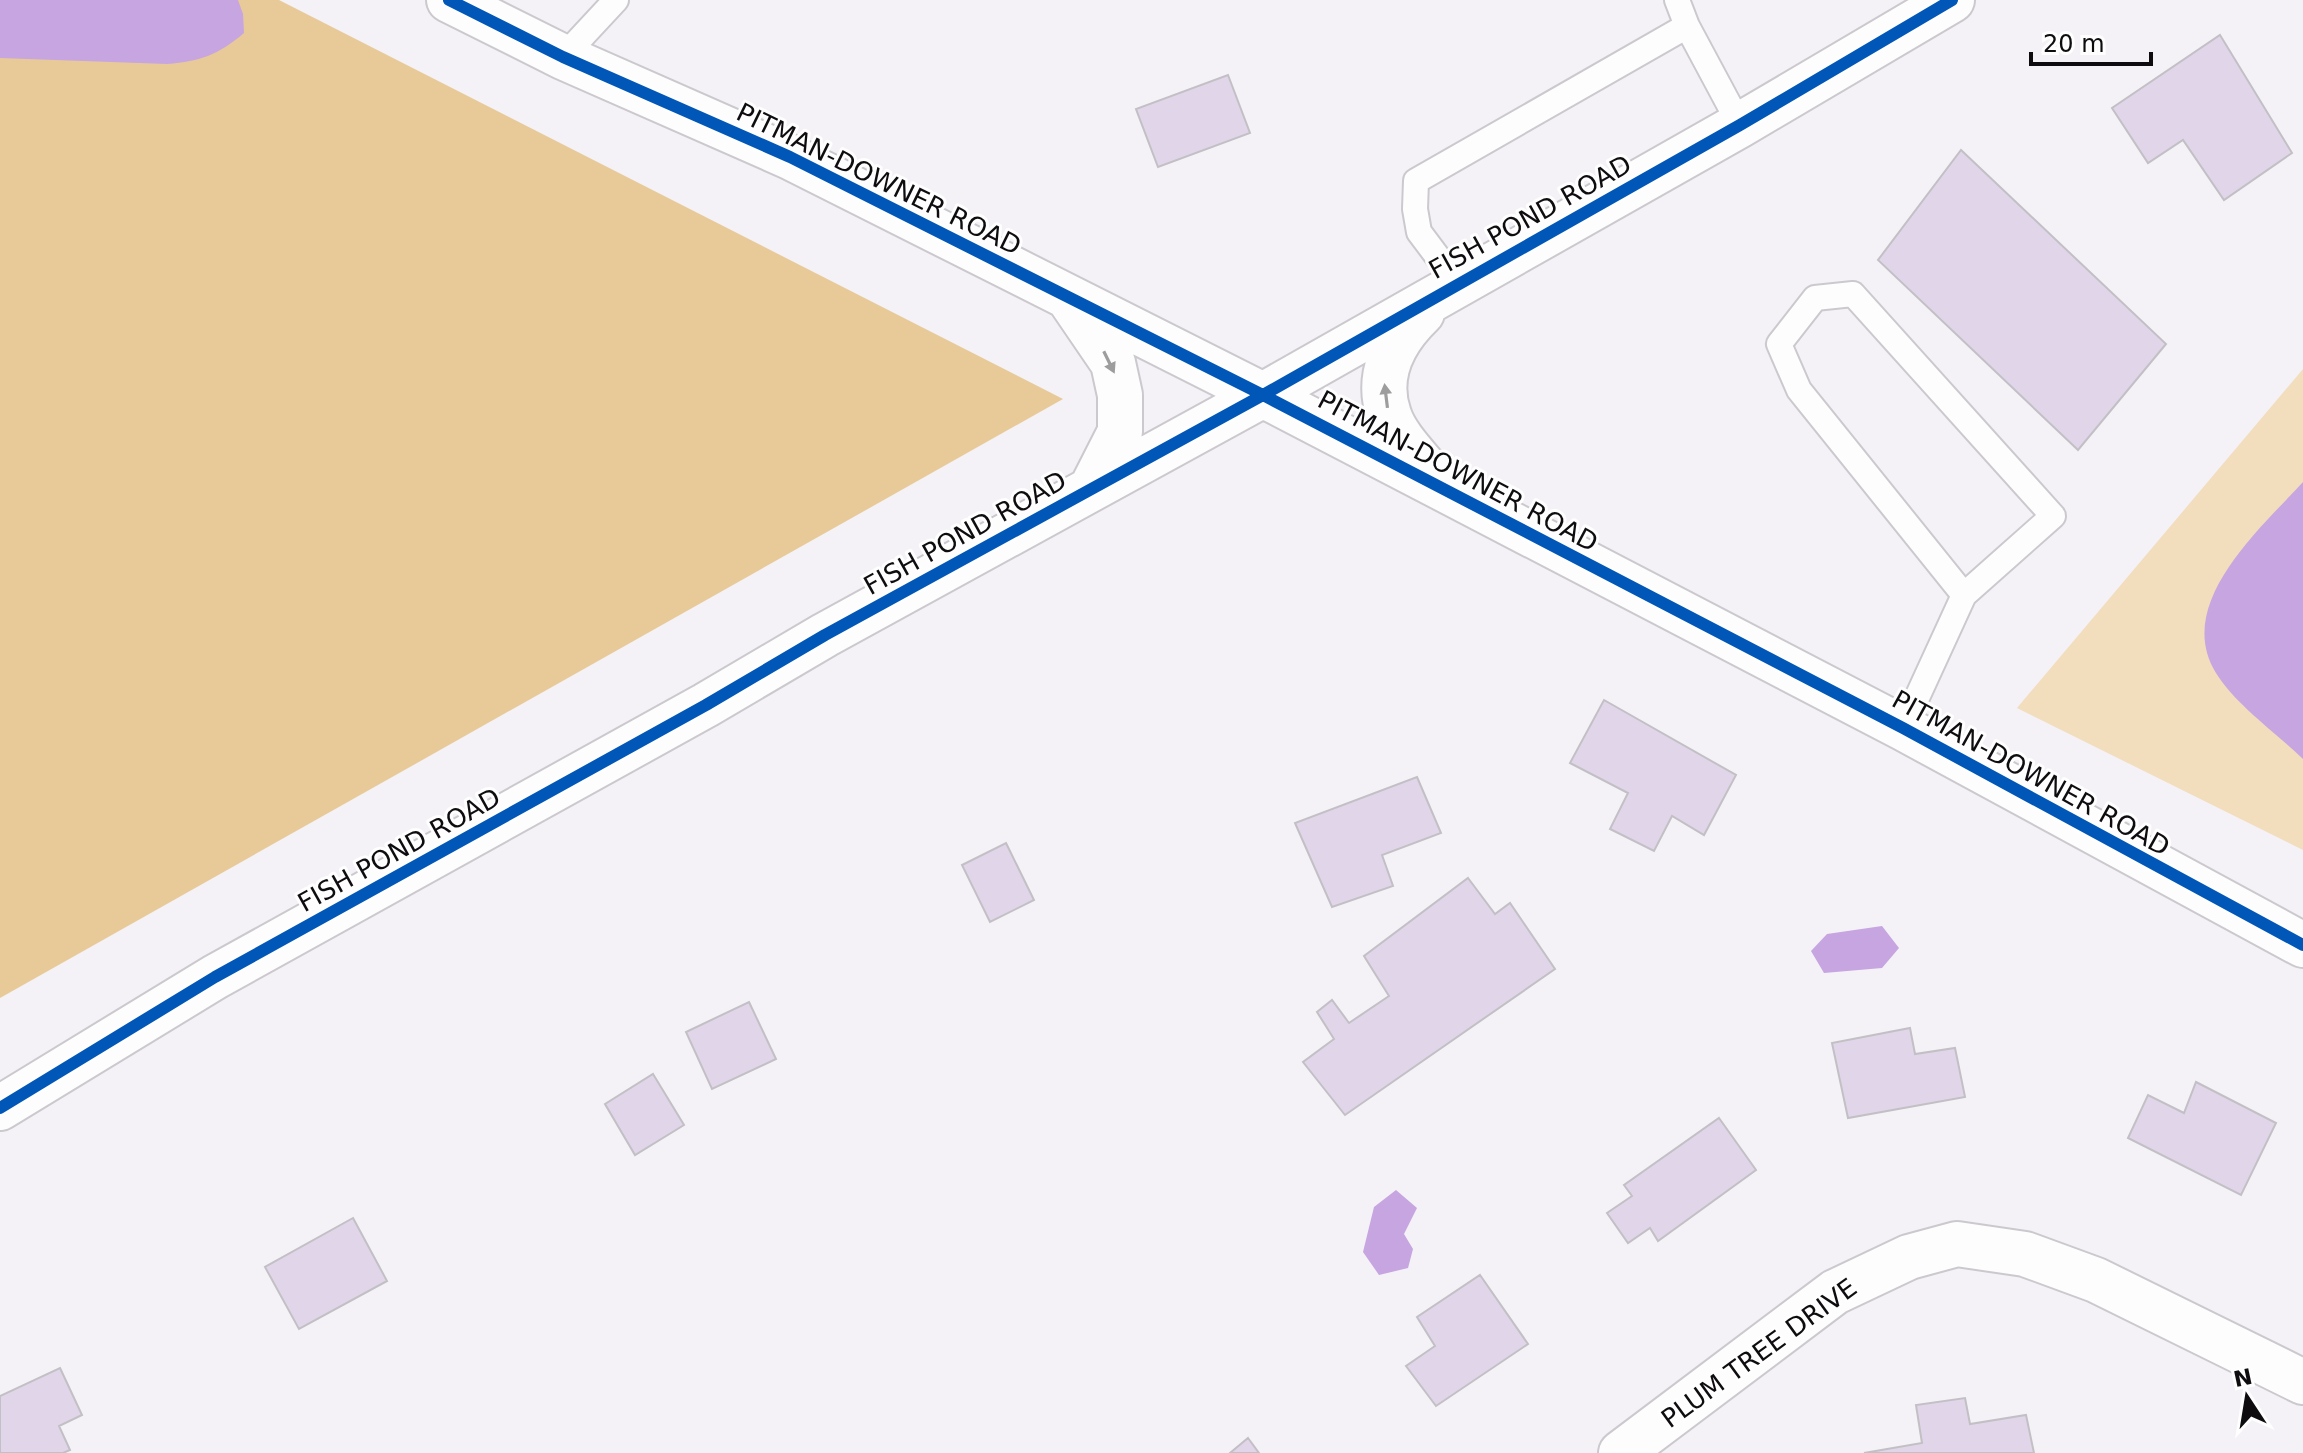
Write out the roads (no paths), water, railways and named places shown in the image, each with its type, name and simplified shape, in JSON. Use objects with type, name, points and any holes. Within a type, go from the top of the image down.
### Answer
[{"type":"street","name":"PITMAN-DOWNER ROAD","points":[[449,0],[563,57],[790,157],[1263,395],[1903,728],[2303,945]]},
{"type":"street","name":"FISH POND ROAD","points":[[0,1108],[215,977],[706,705],[825,635],[1263,395],[1740,125],[1952,0]]},
{"type":"street","points":[[1439,486],[1389,417],[1384,391],[1386,361],[1411,323],[1451,288]]},
{"type":"street","points":[[1068,296],[1113,363],[1120,395],[1120,432],[1091,489]]},
{"type":"street","name":"PLUM TREE DRIVE","points":[[1621,1453],[1835,1292],[1909,1257],[1957,1244],[2025,1254],[2096,1280],[2303,1382]]},
{"type":"lane","points":[[563,57],[616,0]]},
{"type":"lane","points":[[1677,0],[1687,26],[1740,125]]},
{"type":"lane","points":[[1451,288],[1419,232],[1415,209],[1416,181],[1687,26]]},
{"type":"lane","points":[[1903,728],[1964,595],[2053,516],[1853,294],[1815,298],[1779,344],[1799,390],[1964,595]]}]
